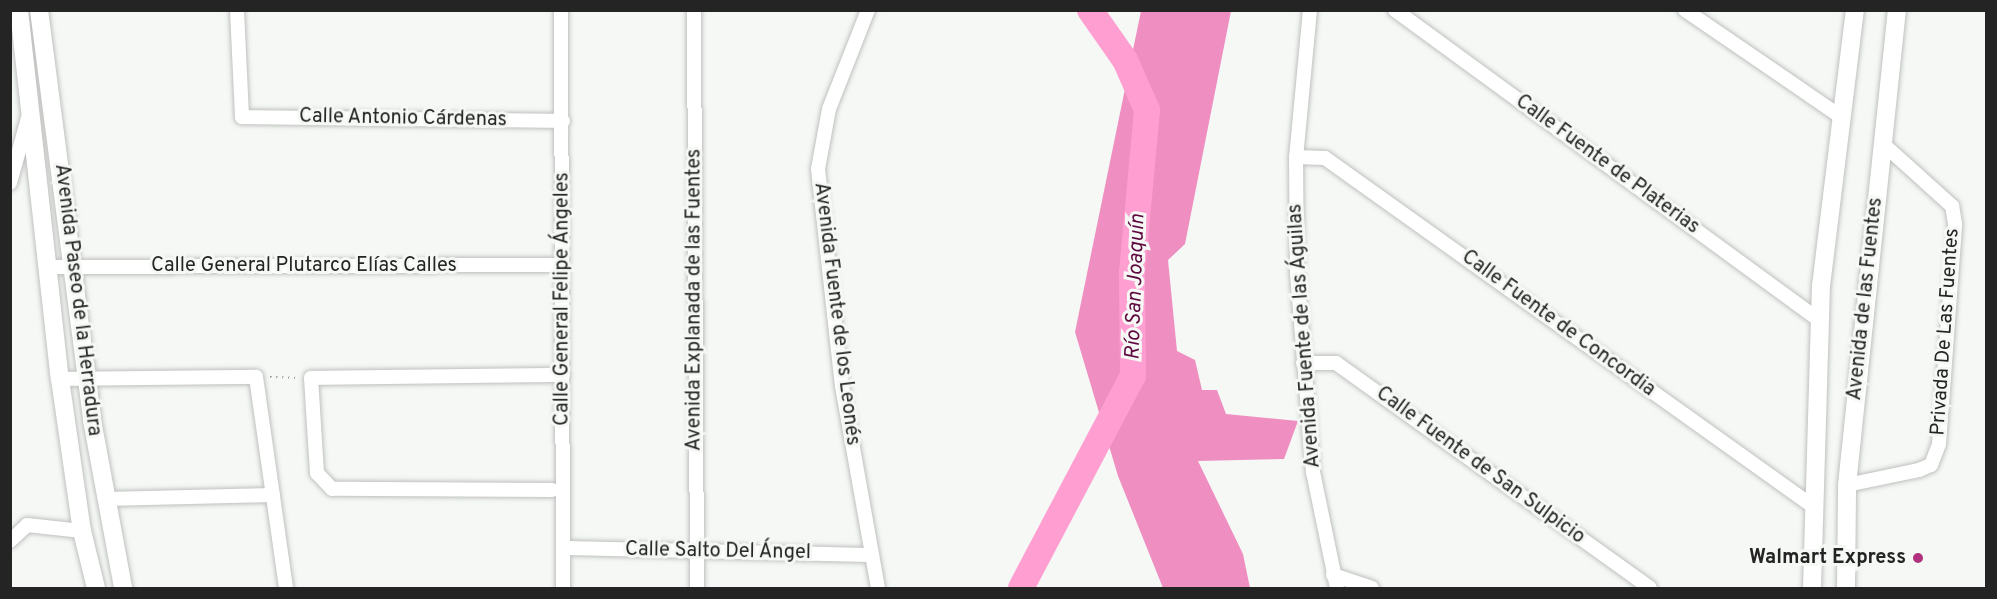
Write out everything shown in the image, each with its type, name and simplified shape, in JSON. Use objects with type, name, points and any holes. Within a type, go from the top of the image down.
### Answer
[{"type":"main road","name":"Avenida Paseo de la Herradura","points":[[19,10],[60,379],[82,531],[96,588]]},
{"type":"main road","name":"Avenida Paseo de la Herradura","points":[[39,10],[86,378],[105,500],[123,588]]},
{"type":"main road","name":"Avenida de las Fuentes","points":[[1812,588],[1819,320],[1855,10]]},
{"type":"main road","name":"Avenida de las Fuentes","points":[[1846,588],[1846,493],[1897,10]]},
{"type":"main road","points":[[1845,521],[1832,527],[1814,508],[1846,493]]},
{"type":"street","name":"Calle Antonio Cárdenas","points":[[237,10],[242,117],[563,121]]},
{"type":"street","name":"Calle General Felipe Ángeles","points":[[561,10],[563,588]]},
{"type":"street","name":"Avenida Explanada de las Fuentes","points":[[694,10],[697,588]]},
{"type":"street","name":"Avenida Fuente de los Leonés","points":[[868,10],[829,109],[818,169],[842,386],[878,588]]},
{"type":"street","name":"Avenida Fuente de las Águilas","points":[[1310,10],[1296,157],[1303,363],[1313,472],[1335,582]]},
{"type":"street","name":"Calle Fuente de Platerias","points":[[1395,10],[1819,320]]},
{"type":"street","points":[[1685,10],[1842,118]]},
{"type":"street","points":[[10,183],[29,116]]},
{"type":"street","name":"Privada De Las Fuentes","points":[[1846,493],[1931,465],[1939,444],[1954,215],[1938,189],[1882,143]]},
{"type":"street","name":"Calle Fuente de Concordia","points":[[1296,157],[1325,158],[1814,508]]},
{"type":"street","name":"Calle General Plutarco Elías Calles","points":[[47,267],[562,265]]},
{"type":"street","name":"Calle Fuente de San Sulpicio","points":[[1303,363],[1336,363],[1650,588]]},
{"type":"street","points":[[552,490],[332,489],[317,473],[311,378],[563,375]]},
{"type":"street","points":[[60,379],[255,377],[286,588]]},
{"type":"street","points":[[105,500],[273,495]]},
{"type":"street","points":[[10,541],[27,525],[82,531]]},
{"type":"street","name":"Calle Salto Del Ángel","points":[[564,548],[697,553],[872,555]]},
{"type":"street","points":[[1335,582],[1372,588]]},
{"type":"path","points":[[255,377],[311,378]]},
{"type":"shaded area","points":[[1141,11],[1231,11],[1185,244],[1168,260],[1177,351],[1195,360],[1202,390],[1217,390],[1226,414],[1298,421],[1284,459],[1198,461],[1243,554],[1250,588],[1163,588],[1118,476],[1075,332]]},
{"type":"waterway","name":"Río San Joaquín","points":[[1021,588],[1133,376],[1132,272],[1147,110],[1125,60],[1090,10]]},
{"type":"place","name":"Walmart Express","points":[[1918,558]]}]
